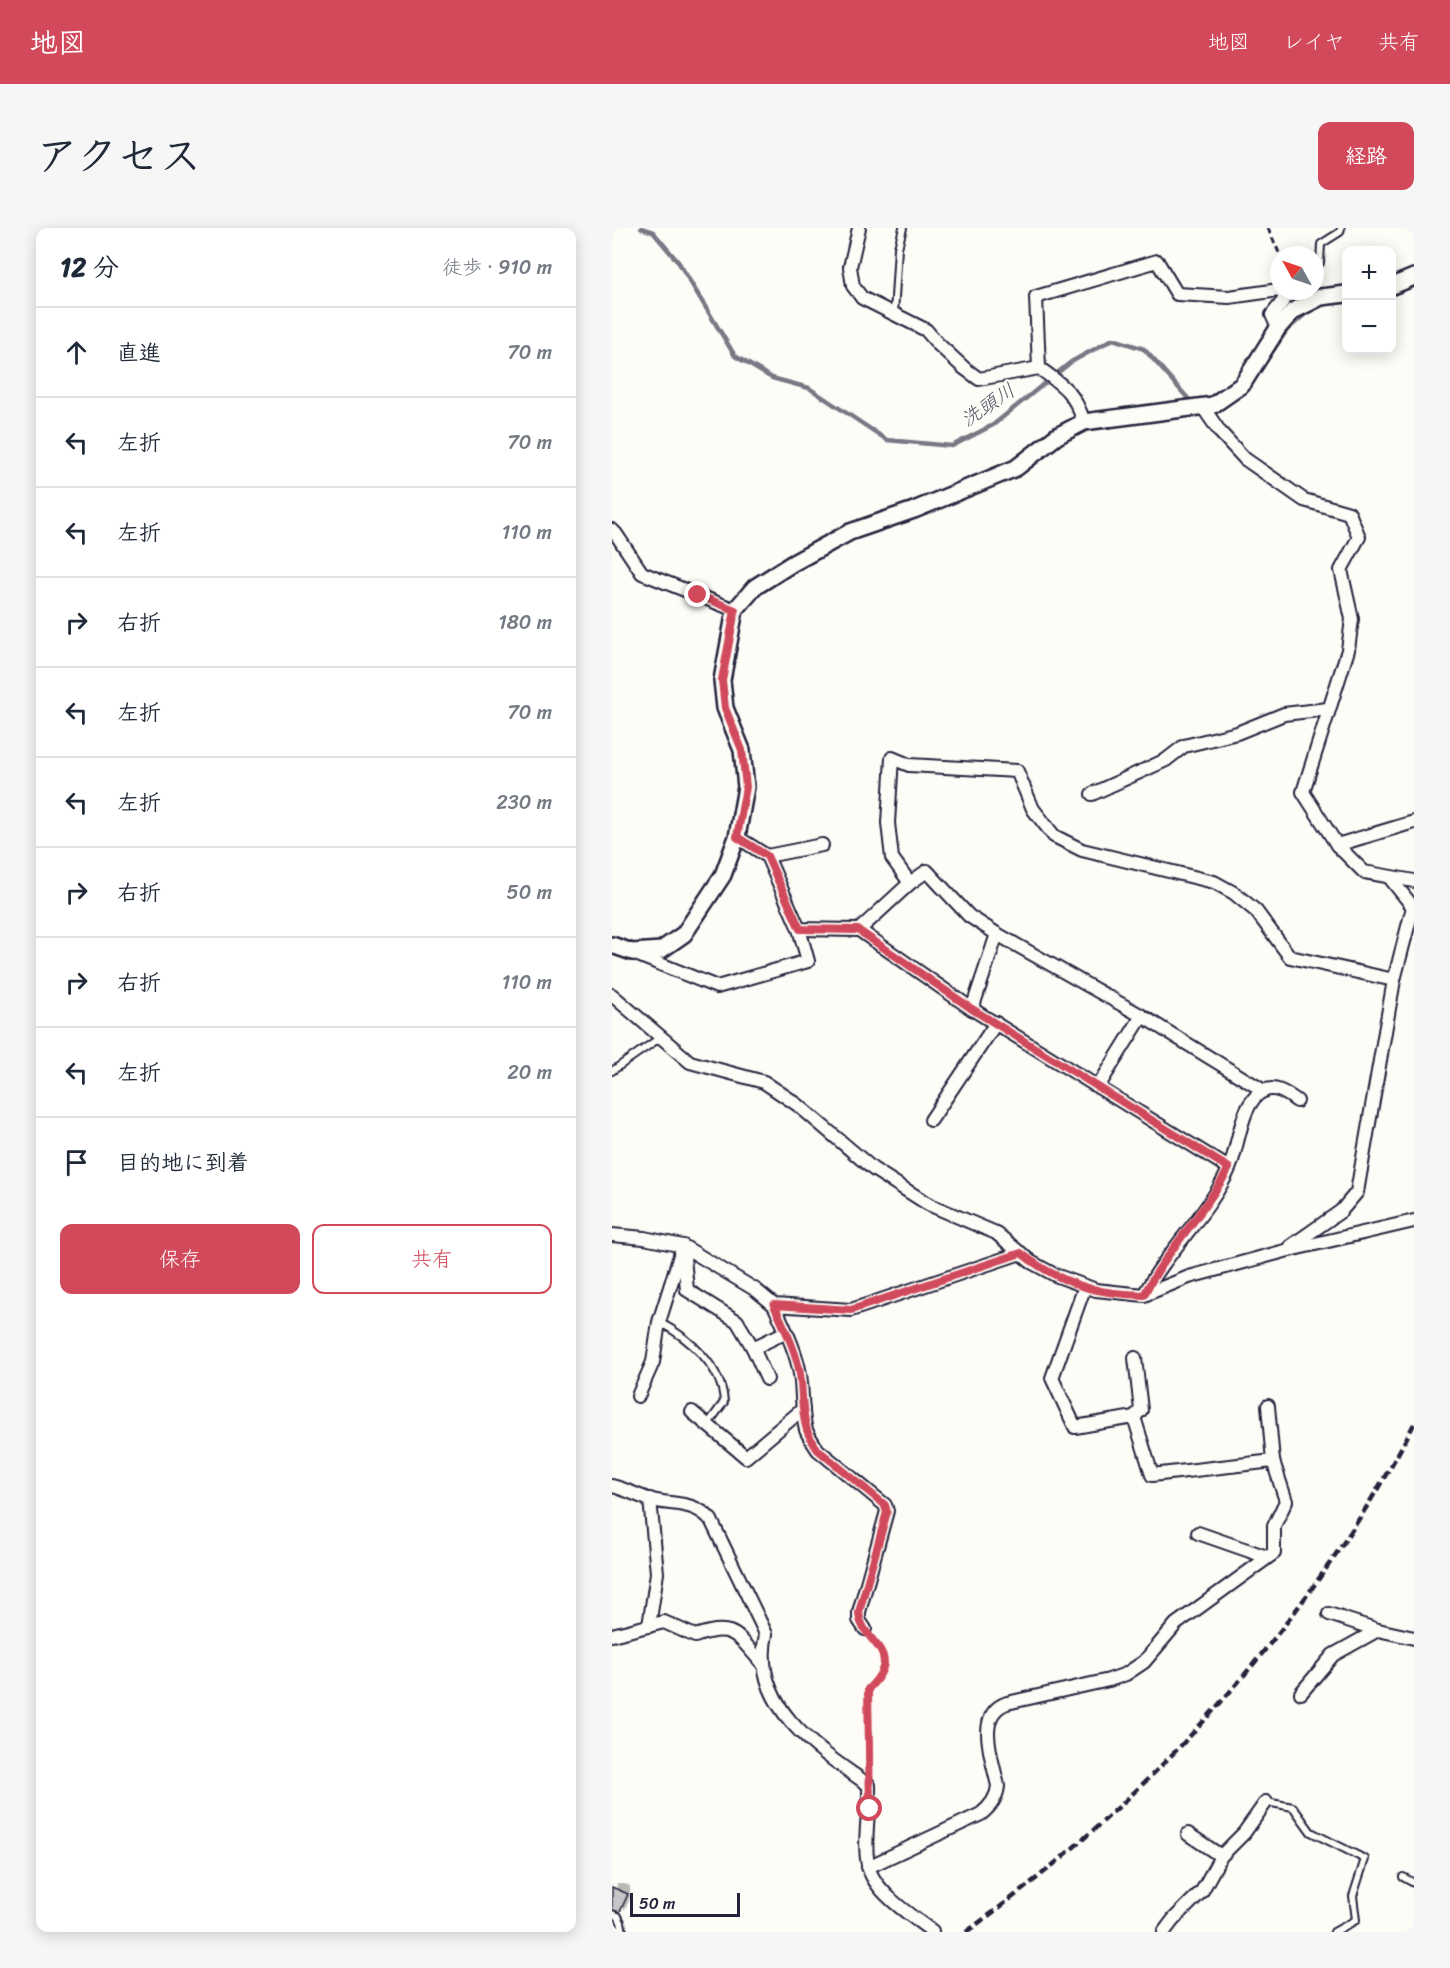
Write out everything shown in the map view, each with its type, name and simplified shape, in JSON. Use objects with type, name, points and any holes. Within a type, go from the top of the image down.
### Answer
[{"type":"street","points":[[860,228],[850,267],[853,286],[862,298],[926,330],[938,344],[979,379],[1038,368],[1065,386],[1078,403],[1084,422]]},
{"type":"street","points":[[1038,368],[1036,297],[1157,261],[1177,294],[1228,297],[1270,293]]},
{"type":"street","points":[[1396,284],[1414,277]]},
{"type":"street","points":[[632,952],[661,950],[684,934],[723,875],[737,837],[746,787],[742,750],[725,708],[722,680],[735,610],[755,587],[850,532],[914,510],[1016,468],[1058,436],[1084,422],[1213,405],[1242,385],[1278,328],[1293,312],[1322,297],[1342,295]]},
{"type":"street","points":[[1278,328],[1272,315],[1280,300]]},
{"type":"street","points":[[1202,406],[1245,459],[1304,500],[1349,513],[1359,537],[1341,570],[1352,619],[1348,650],[1303,792],[1337,845],[1364,872],[1414,881]]},
{"type":"street","points":[[612,530],[642,573],[735,610]]},
{"type":"street","points":[[1092,794],[1166,760],[1184,746],[1237,732],[1284,714],[1328,710]]},
{"type":"street","points":[[910,883],[892,858],[888,823],[892,758],[909,765],[1017,771],[1033,809],[1054,836],[1082,850],[1214,882],[1234,893],[1256,911],[1290,957],[1394,980]]},
{"type":"street","points":[[1337,845],[1414,822]]},
{"type":"street","points":[[612,945],[717,987],[808,961],[800,929],[767,856],[737,837]]},
{"type":"street","points":[[767,856],[822,845]]},
{"type":"street","points":[[858,930],[910,883],[927,871],[969,916],[1142,1016],[1264,1091]]},
{"type":"street","points":[[1285,1251],[1341,1211],[1357,1192],[1394,980],[1413,907],[1390,878]]},
{"type":"street","points":[[800,929],[858,930],[972,1009],[1229,1168]]},
{"type":"street","points":[[972,1009],[997,934]]},
{"type":"street","points":[[612,995],[690,1062],[764,1082],[798,1105],[873,1169],[928,1204],[996,1233],[1031,1262],[1055,1275],[1096,1290],[1144,1295],[1189,1277],[1285,1251],[1414,1221]]},
{"type":"street","points":[[1098,1087],[1142,1016]]},
{"type":"street","points":[[932,1120],[996,1023]]},
{"type":"street","points":[[1144,1295],[1155,1273],[1218,1190],[1229,1168],[1247,1107],[1264,1091],[1279,1089],[1297,1101]]},
{"type":"street","points":[[612,1235],[644,1238],[683,1246],[756,1290],[774,1305],[800,1373],[807,1430],[818,1450],[885,1505],[886,1516],[859,1612],[859,1620],[865,1629]]},
{"type":"street","points":[[638,1396],[653,1362],[659,1322],[683,1246]]},
{"type":"street","points":[[683,1246],[687,1290],[736,1321],[753,1348],[767,1379]]},
{"type":"street","points":[[774,1305],[851,1310],[1021,1253]]},
{"type":"street","points":[[1085,1286],[1052,1378],[1076,1427],[1134,1417],[1141,1410],[1135,1358]]},
{"type":"street","points":[[753,1348],[786,1332]]},
{"type":"street","points":[[868,1867],[981,1814],[990,1806],[997,1794],[998,1786],[987,1730],[994,1710],[1001,1705],[1126,1674],[1144,1662],[1176,1624],[1274,1553],[1274,1526],[1286,1501],[1273,1461],[1268,1406]]},
{"type":"street","points":[[692,1412],[746,1457],[803,1409]]},
{"type":"street","points":[[1134,1417],[1152,1474],[1273,1461]]},
{"type":"street","points":[[612,1486],[650,1499],[689,1505],[704,1512],[711,1520],[766,1634],[762,1650],[763,1664],[779,1707],[791,1723],[825,1755],[869,1785],[866,1851],[868,1867],[874,1881],[887,1895],[932,1931]]},
{"type":"street","points":[[649,1626],[657,1573],[650,1499]]},
{"type":"street","points":[[1198,1533],[1268,1557]]},
{"type":"street","points":[[1329,1614],[1378,1630],[1414,1638]]},
{"type":"street","points":[[612,1635],[664,1622],[695,1636],[716,1629],[735,1633],[763,1664]]},
{"type":"street","points":[[1301,1693],[1334,1655],[1378,1630]]},
{"type":"street","points":[[1164,1932],[1202,1891],[1221,1856],[1244,1833],[1266,1802]]},
{"type":"street","points":[[1188,1834],[1221,1856]]},
{"type":"lane","points":[[894,315],[898,248],[903,228]]},
{"type":"lane","points":[[1321,246],[1340,232],[1341,228]]},
{"type":"lane","points":[[612,1071],[662,1036]]},
{"type":"lane","points":[[659,1322],[680,1333],[702,1354],[723,1389],[724,1402],[708,1425]]},
{"type":"lane","points":[[1266,1802],[1293,1807],[1311,1832],[1365,1859],[1353,1896],[1356,1920],[1334,1932]]},
{"type":"lane","points":[[1404,1877],[1414,1883]]},
{"type":"lane","points":[[612,1914],[618,1916],[623,1932]]},
{"type":"path","points":[[1268,228],[1276,246]]},
{"type":"path","points":[[865,1629],[877,1643],[884,1659],[883,1670],[877,1681],[868,1689],[869,1785]]},
{"type":"building","points":[[612,1887],[628,1894],[619,1914],[612,1910]]},
{"type":"waterway","name":"洗頭川","points":[[641,228],[653,232],[679,263],[735,356],[772,378],[809,388],[887,440],[952,446],[993,425],[1071,362],[1113,339],[1144,349],[1193,404]]},
{"type":"waterway","name":"洗頭川","points":[[1396,293],[1414,286]]},
{"type":"waterway","name":"洗頭川","points":[[1318,305],[1340,302]]},
{"type":"waterway","name":"洗頭川","points":[[1266,361],[1287,330],[1311,309]]},
{"type":"railway","points":[[966,1932],[1033,1881],[1098,1825],[1160,1766],[1219,1704],[1274,1638],[1325,1569],[1372,1498],[1414,1424]]},
{"type":"route","points":[[698,595],[735,610],[722,680],[725,708],[742,750],[746,787],[737,837],[767,856],[800,929],[858,930],[972,1009],[1229,1168],[1218,1190],[1155,1273],[1144,1295],[1096,1290],[1055,1275],[1031,1262],[1021,1253],[851,1310],[774,1305],[800,1373],[803,1409],[811,1439],[818,1450],[885,1505],[887,1512],[859,1612],[859,1620],[877,1643],[884,1659],[883,1670],[877,1681],[868,1689],[870,1809]]}]
